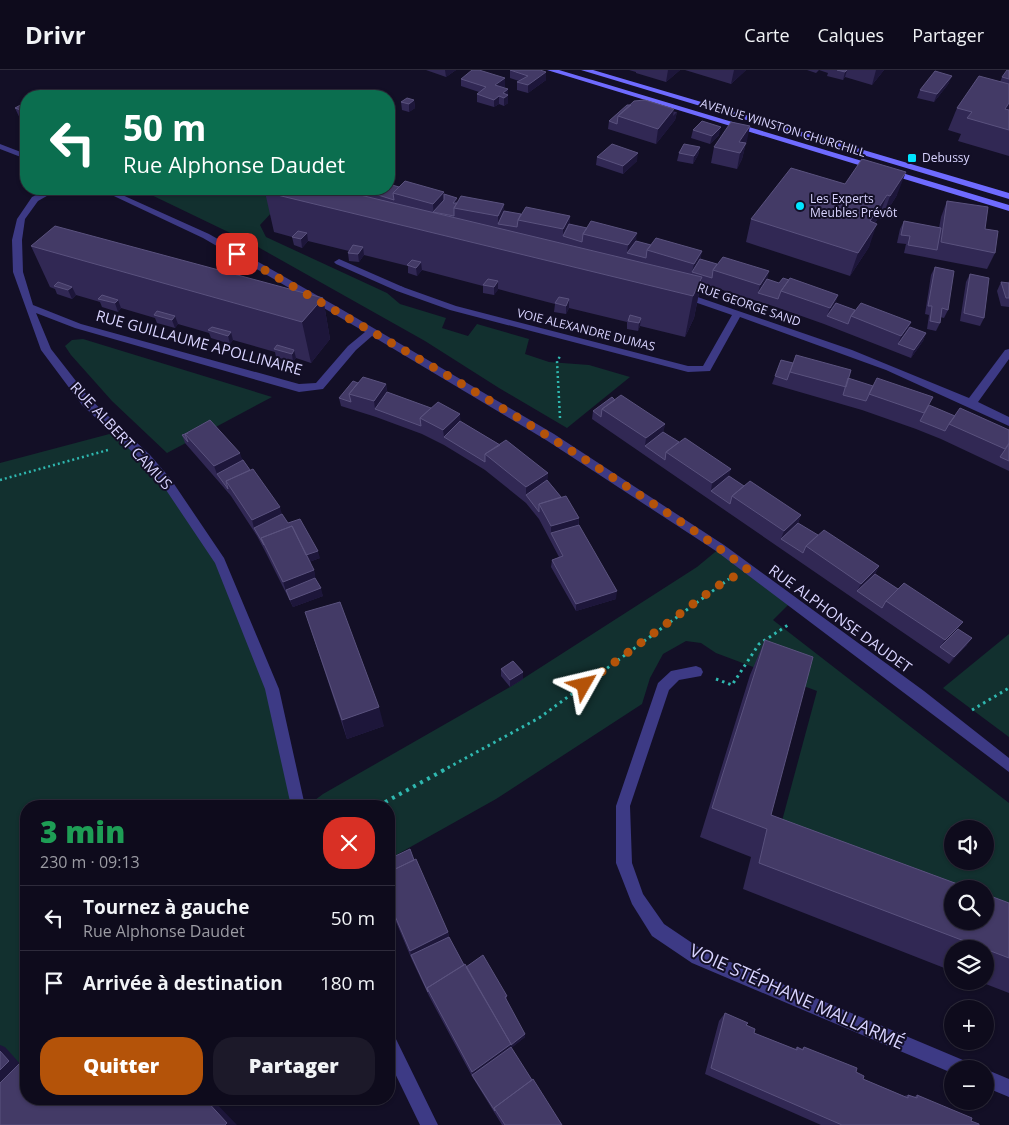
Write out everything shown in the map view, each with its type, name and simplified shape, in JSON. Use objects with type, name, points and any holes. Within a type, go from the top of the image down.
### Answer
[{"type":"main road","name":"AVENUE WINSTON CHURCHILL","points":[[551,70],[1009,208]]},
{"type":"main road","name":"AVENUE WINSTON CHURCHILL","points":[[585,70],[1009,196]]},
{"type":"street","points":[[0,146],[20,154]]},
{"type":"street","name":"RUE ALBERT CAMUS","points":[[43,195],[35,199],[21,219],[17,240],[18,272],[46,350],[86,402],[166,480],[220,561],[272,689],[297,800]]},
{"type":"street","name":"RUE ALPHONSE DAUDET","points":[[116,195],[206,236],[372,331],[550,437],[720,548],[952,721],[1009,766]]},
{"type":"street","name":"VOIE ALEXANDRE DUMAS","points":[[339,262],[400,290],[453,308],[688,369],[706,369],[730,323],[738,313]]},
{"type":"street","name":"RUE GEORGE SAND","points":[[672,291],[855,355],[972,402],[1009,422]]},
{"type":"street","name":"RUE GUILLAUME APOLLINAIRE","points":[[29,307],[78,326],[299,388],[319,386],[352,348],[372,331]]},
{"type":"street","points":[[972,402],[1009,352]]},
{"type":"street","name":"VOIE STÉPHANE MALLARMÉ","points":[[696,672],[676,675],[663,687],[623,806],[624,863],[637,899],[642,907],[658,930],[698,957],[944,1061]]},
{"type":"street","points":[[395,1055],[430,1125]]},
{"type":"street","points":[[994,1082],[1009,1088]]},
{"type":"path","points":[[560,419],[557,361],[571,340]]},
{"type":"path","points":[[0,480],[131,444]]},
{"type":"path","points":[[389,800],[539,718],[716,587],[747,569]]},
{"type":"path","points":[[696,672],[732,684],[759,644],[806,612]]},
{"type":"path","points":[[952,721],[1009,688]]},
{"type":"green space","points":[[151,195],[288,195],[260,225],[266,237],[387,293],[400,304],[446,318],[442,328],[468,336],[477,324],[529,339],[525,354],[549,362],[589,365],[630,377],[567,428],[425,341],[249,242]]},
{"type":"green space","points":[[83,339],[272,397],[167,453],[112,401],[65,346],[72,340]]},
{"type":"green space","points":[[117,432],[146,458],[220,561],[252,637],[296,800],[20,800],[20,1065],[0,1052],[0,463]]},
{"type":"green space","points":[[720,548],[792,601],[773,620],[1009,803],[1009,918],[994,912],[994,880],[944,880],[944,886],[779,832],[817,691],[716,653],[701,643],[686,641],[663,654],[650,678],[642,704],[496,799],[395,856],[395,800],[315,800],[510,687],[697,567]]},
{"type":"green space","points":[[1009,634],[1009,737],[943,688]]},
{"type":"building","points":[[472,70],[479,70],[505,78],[495,85],[508,89],[503,93],[508,95],[504,98],[499,96],[494,100],[477,94],[486,87],[461,79]]},
{"type":"building","points":[[510,70],[540,70],[546,72],[528,85],[517,82],[528,76]]},
{"type":"building","points":[[1009,70],[1009,79],[1002,77]]},
{"type":"building","points":[[935,71],[952,76],[937,94],[920,90]]},
{"type":"building","points":[[979,76],[1009,84],[1009,103],[1005,109],[1009,110],[1009,130],[967,118],[972,112],[957,108]]},
{"type":"building","points":[[407,98],[414,100],[409,104],[401,102]]},
{"type":"building","points":[[645,100],[674,109],[658,129],[618,116],[634,101]]},
{"type":"building","points":[[627,105],[631,105],[618,116],[617,124],[609,121]]},
{"type":"building","points":[[702,121],[721,127],[712,136],[693,130]]},
{"type":"building","points":[[731,122],[750,126],[739,142],[746,143],[740,153],[714,147]]},
{"type":"building","points":[[612,144],[638,153],[623,166],[597,157]]},
{"type":"building","points":[[684,144],[700,147],[694,156],[679,153]]},
{"type":"building","points":[[862,159],[906,172],[890,196],[887,195],[870,221],[877,224],[858,253],[751,219],[791,168],[845,184]]},
{"type":"building","points":[[405,181],[444,192],[433,204],[395,194],[395,191]]},
{"type":"building","points":[[444,194],[457,198],[453,203],[457,203],[454,208],[454,216],[433,212],[444,200]]},
{"type":"building","points":[[277,195],[360,195],[702,277],[693,296]]},
{"type":"building","points":[[378,195],[393,195],[394,200]]},
{"type":"building","points":[[461,196],[504,204],[498,216],[454,208]]},
{"type":"building","points":[[947,201],[988,207],[985,229],[998,231],[995,253],[941,242]]},
{"type":"building","points":[[526,207],[570,216],[563,229],[518,220]]},
{"type":"building","points":[[504,211],[521,214],[517,227],[498,224]]},
{"type":"building","points":[[591,221],[637,233],[628,245],[583,234]]},
{"type":"building","points":[[904,221],[941,228],[937,250],[908,245],[910,236],[901,235]]},
{"type":"building","points":[[569,224],[587,228],[583,234],[582,242],[563,236]]},
{"type":"building","points":[[55,226],[323,298],[302,322],[31,246]]},
{"type":"building","points":[[298,231],[307,233],[301,239],[292,237]]},
{"type":"building","points":[[656,238],[702,251],[694,264],[647,250]]},
{"type":"building","points":[[636,241],[651,245],[647,250],[646,258],[627,253]]},
{"type":"building","points":[[353,245],[363,247],[358,254],[348,253]]},
{"type":"building","points":[[723,257],[769,271],[760,285],[713,270]]},
{"type":"building","points":[[700,259],[717,264],[713,270],[712,278],[692,272]]},
{"type":"building","points":[[412,260],[421,262],[416,268],[407,265]]},
{"type":"building","points":[[935,267],[954,271],[948,310],[942,308],[940,323],[930,321],[932,306],[928,306]]},
{"type":"building","points":[[970,274],[989,278],[984,318],[964,313]]},
{"type":"building","points":[[783,278],[789,280],[778,299],[758,293],[767,279],[779,283]]},
{"type":"building","points":[[790,278],[838,295],[830,308],[781,291]]},
{"type":"building","points":[[488,279],[498,281],[494,287],[483,285]]},
{"type":"building","points":[[58,282],[72,287],[68,290],[54,286]]},
{"type":"building","points":[[1001,282],[1009,283],[1009,298],[1006,298]]},
{"type":"building","points":[[102,295],[118,300],[115,303],[98,299]]},
{"type":"building","points":[[559,297],[569,299],[566,306],[555,303]]},
{"type":"building","points":[[836,303],[855,310],[848,324],[827,316]]},
{"type":"building","points":[[861,303],[911,322],[901,336],[851,316]]},
{"type":"building","points":[[157,311],[175,316],[172,320],[154,315]]},
{"type":"building","points":[[630,315],[641,318],[639,323],[628,321]]},
{"type":"building","points":[[212,327],[231,332],[228,336],[208,330]]},
{"type":"building","points":[[910,327],[926,333],[914,350],[898,344]]},
{"type":"building","points":[[277,345],[294,350],[292,354],[274,349]]},
{"type":"building","points":[[796,355],[851,370],[846,387],[790,372]]},
{"type":"building","points":[[781,360],[793,363],[787,380],[775,376]]},
{"type":"building","points":[[363,377],[386,384],[374,401],[349,394]]},
{"type":"building","points":[[848,378],[873,386],[866,401],[843,395]]},
{"type":"building","points":[[877,378],[933,397],[924,413],[869,394]]},
{"type":"building","points":[[353,381],[358,383],[349,394],[351,402],[339,398]]},
{"type":"building","points":[[387,392],[431,408],[420,418],[421,426],[375,409]]},
{"type":"building","points":[[621,395],[665,424],[646,438],[602,409]]},
{"type":"building","points":[[612,397],[615,400],[602,409],[601,417],[593,411]]},
{"type":"building","points":[[438,402],[460,414],[443,430],[420,418]]},
{"type":"building","points":[[929,405],[955,416],[945,431],[920,421]]},
{"type":"building","points":[[960,408],[1009,430],[1009,443],[1005,449],[949,424]]},
{"type":"building","points":[[210,420],[240,453],[214,466],[185,434]]},
{"type":"building","points":[[460,421],[500,445],[485,454],[485,462],[444,437]]},
{"type":"building","points":[[663,432],[679,442],[666,452],[665,460],[645,446]]},
{"type":"building","points":[[685,438],[731,469],[712,483],[666,452]]},
{"type":"building","points":[[506,440],[548,473],[526,487],[485,454]]},
{"type":"building","points":[[1009,444],[1009,461],[1000,457]]},
{"type":"building","points":[[243,460],[250,470],[226,481],[228,489],[217,474]]},
{"type":"building","points":[[253,469],[280,507],[252,520],[226,481]]},
{"type":"building","points":[[729,476],[744,486],[732,496],[730,504],[711,491]]},
{"type":"building","points":[[547,480],[561,497],[539,504],[539,512],[526,495]]},
{"type":"building","points":[[750,481],[801,515],[784,531],[732,496]]},
{"type":"building","points":[[566,496],[579,518],[551,526],[539,504]]},
{"type":"building","points":[[282,514],[288,523],[300,519],[318,551],[306,555],[292,526],[261,538],[264,545],[254,528]]},
{"type":"building","points":[[798,523],[818,535],[806,546],[803,553],[781,539]]},
{"type":"building","points":[[579,525],[617,591],[576,604],[552,560],[563,556],[551,533]]},
{"type":"building","points":[[292,526],[314,570],[283,582],[261,538]]},
{"type":"building","points":[[824,530],[879,566],[861,584],[806,546]]},
{"type":"building","points":[[875,574],[898,589],[882,608],[857,591]]},
{"type":"building","points":[[315,578],[321,588],[290,600],[286,590]]},
{"type":"building","points":[[904,583],[963,622],[945,640],[886,601]]},
{"type":"building","points":[[340,602],[379,707],[342,720],[305,612]]},
{"type":"building","points":[[958,629],[972,638],[954,657],[940,647]]},
{"type":"building","points":[[765,640],[813,657],[771,815],[947,880],[944,880],[944,930],[994,930],[994,897],[1009,903],[1009,958],[994,952],[994,940],[962,940],[759,863],[767,829],[712,808]]},
{"type":"building","points":[[513,661],[523,672],[510,680],[501,669]]},
{"type":"building","points":[[410,849],[414,860],[395,869],[395,856]]},
{"type":"building","points":[[416,859],[448,932],[410,951],[395,916],[395,869]]},
{"type":"building","points":[[449,937],[464,965],[427,988],[428,992],[411,955]]},
{"type":"building","points":[[483,955],[507,996],[505,997],[525,1034],[511,1045],[466,967]]},
{"type":"building","points":[[465,964],[511,1044],[472,1072],[427,988]]},
{"type":"building","points":[[725,1013],[748,1023],[746,1025],[755,1029],[754,1033],[797,1050],[797,1047],[803,1050],[804,1047],[857,1068],[856,1072],[864,1076],[863,1079],[908,1098],[908,1095],[917,1098],[917,1095],[944,1106],[944,1110],[953,1110],[972,1118],[971,1121],[979,1125],[842,1125],[711,1068]]},
{"type":"building","points":[[511,1047],[532,1080],[494,1108],[495,1111],[472,1075]]},
{"type":"building","points":[[0,1051],[9,1061],[0,1070]]},
{"type":"building","points":[[20,1063],[20,1105],[210,1105],[227,1123],[225,1125],[0,1125],[0,1083]]},
{"type":"building","points":[[533,1079],[562,1125],[505,1125],[494,1108]]},
{"type":"place","name":"Debussy","points":[[912,158]]},
{"type":"place","name":"Les Experts Meubles Prévôt","points":[[800,206]]},
{"type":"route","points":[[237,254],[338,311],[550,437],[720,548],[747,569],[716,587],[584,685]]}]
